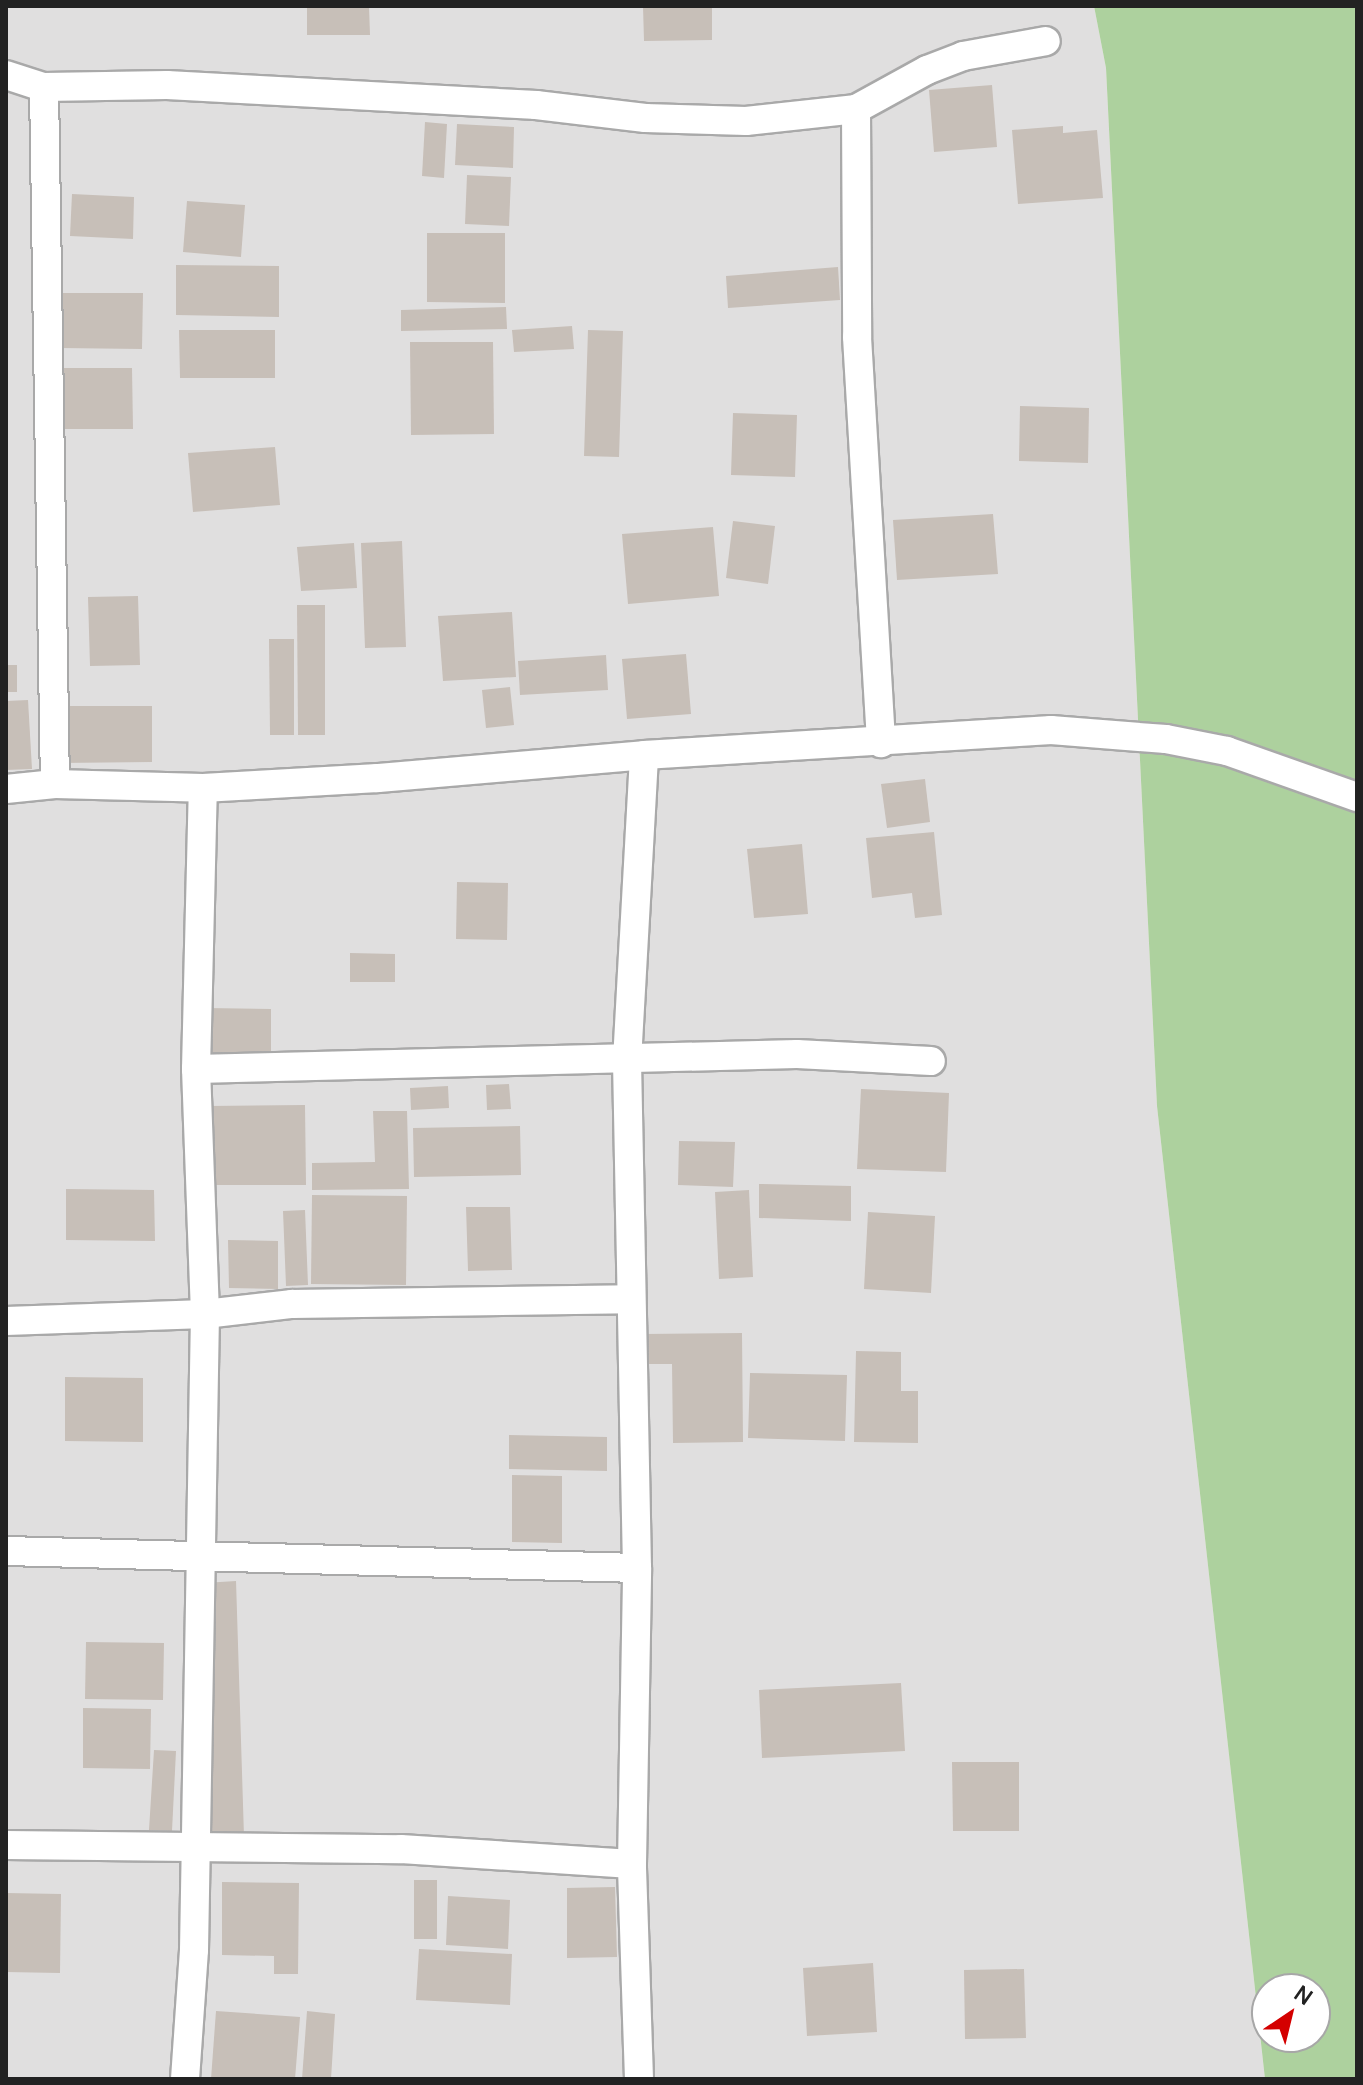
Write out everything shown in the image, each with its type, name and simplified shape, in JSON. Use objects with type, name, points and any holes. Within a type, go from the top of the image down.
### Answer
[{"type":"street","points":[[6,75],[44,87],[167,85],[536,105],[645,118],[731,120],[856,109],[927,70],[963,56],[1046,41]]},
{"type":"street","points":[[44,87],[55,784]]},
{"type":"street","points":[[856,109],[857,337],[881,743]]},
{"type":"street","points":[[6,789],[55,784],[203,788],[378,778],[644,755],[881,743],[1051,730],[1166,739],[1227,751],[1357,797]]},
{"type":"street","points":[[639,2079],[632,1864],[637,1568],[627,1061],[644,755]]},
{"type":"street","points":[[185,2079],[194,1950],[205,1314],[196,1069],[203,788]]},
{"type":"street","points":[[196,1069],[627,1061],[797,1054],[931,1061]]},
{"type":"street","points":[[6,1321],[205,1314],[292,1304],[630,1299]]},
{"type":"street","points":[[6,1551],[637,1568]]},
{"type":"street","points":[[6,1845],[401,1849],[632,1864]]},
{"type":"shaded area","points":[[6,6],[1094,6],[1106,68],[1157,1106],[1253,1973],[1251,2053],[1262,2053],[1265,2079],[6,2079]]},
{"type":"green space","points":[[1094,6],[1357,6],[1357,2079],[1265,2079],[1262,2053],[1331,2053],[1331,1973],[1253,1973],[1157,1106],[1106,68]]},
{"type":"building","points":[[307,6],[369,6],[370,35],[307,35]]},
{"type":"building","points":[[643,6],[712,6],[712,40],[644,41]]},
{"type":"building","points":[[992,85],[997,147],[934,152],[929,90]]},
{"type":"building","points":[[425,122],[447,124],[444,178],[422,176]]},
{"type":"building","points":[[457,124],[514,127],[513,168],[455,165]]},
{"type":"building","points":[[1063,126],[1063,133],[1097,130],[1103,198],[1018,204],[1012,130]]},
{"type":"building","points":[[467,175],[511,177],[509,226],[465,224]]},
{"type":"building","points":[[72,194],[134,197],[133,239],[70,236]]},
{"type":"building","points":[[187,201],[245,205],[241,257],[183,252]]},
{"type":"building","points":[[427,233],[505,233],[505,303],[427,302]]},
{"type":"building","points":[[176,265],[279,266],[279,317],[176,315]]},
{"type":"building","points":[[838,267],[840,300],[728,308],[726,276]]},
{"type":"building","points":[[60,293],[143,293],[142,349],[60,348]]},
{"type":"building","points":[[506,307],[507,329],[401,331],[401,310]]},
{"type":"building","points":[[572,326],[574,349],[514,352],[512,330]]},
{"type":"building","points":[[179,330],[275,330],[275,378],[180,378]]},
{"type":"building","points":[[588,330],[623,331],[619,457],[584,456]]},
{"type":"building","points":[[410,342],[493,342],[494,434],[411,435]]},
{"type":"building","points":[[59,368],[132,368],[133,429],[60,429]]},
{"type":"building","points":[[1020,406],[1089,408],[1088,463],[1019,461]]},
{"type":"building","points":[[733,413],[797,415],[795,477],[731,475]]},
{"type":"building","points":[[275,447],[280,505],[193,512],[188,453]]},
{"type":"building","points":[[993,514],[998,574],[897,580],[893,520]]},
{"type":"building","points":[[733,521],[775,526],[768,584],[726,578]]},
{"type":"building","points":[[713,527],[719,596],[628,604],[622,534]]},
{"type":"building","points":[[402,541],[406,647],[365,648],[361,543]]},
{"type":"building","points":[[354,543],[357,588],[301,591],[297,547]]},
{"type":"building","points":[[138,596],[140,665],[90,666],[88,597]]},
{"type":"building","points":[[297,605],[325,605],[325,735],[298,735]]},
{"type":"building","points":[[512,612],[516,677],[443,681],[438,616]]},
{"type":"building","points":[[269,639],[294,639],[294,735],[270,735]]},
{"type":"building","points":[[686,654],[691,714],[627,719],[622,659]]},
{"type":"building","points":[[606,655],[608,690],[520,695],[518,661]]},
{"type":"building","points":[[6,665],[17,665],[17,692],[6,692]]},
{"type":"building","points":[[510,687],[514,725],[486,728],[482,690]]},
{"type":"building","points":[[28,700],[32,769],[6,770],[6,701]]},
{"type":"building","points":[[58,706],[152,706],[152,762],[59,763]]},
{"type":"building","points":[[925,779],[930,822],[887,828],[881,784]]},
{"type":"building","points":[[934,832],[942,915],[915,918],[912,893],[872,898],[866,838]]},
{"type":"building","points":[[802,844],[808,914],[754,918],[747,849]]},
{"type":"building","points":[[457,882],[508,883],[507,940],[456,939]]},
{"type":"building","points":[[350,953],[395,954],[395,982],[350,982]]},
{"type":"building","points":[[207,1008],[271,1009],[271,1053],[207,1053]]},
{"type":"building","points":[[509,1084],[511,1109],[487,1110],[486,1085]]},
{"type":"building","points":[[448,1086],[449,1108],[411,1110],[410,1088]]},
{"type":"building","points":[[861,1089],[949,1093],[946,1172],[857,1169]]},
{"type":"building","points":[[305,1105],[306,1185],[210,1185],[209,1106]]},
{"type":"building","points":[[373,1111],[407,1111],[409,1189],[312,1190],[312,1163],[375,1162]]},
{"type":"building","points":[[520,1126],[521,1175],[414,1177],[413,1128]]},
{"type":"building","points":[[679,1141],[735,1142],[733,1187],[678,1185]]},
{"type":"building","points":[[759,1184],[851,1186],[851,1221],[759,1218]]},
{"type":"building","points":[[66,1189],[154,1190],[155,1241],[66,1240]]},
{"type":"building","points":[[749,1190],[753,1277],[719,1279],[715,1192]]},
{"type":"building","points":[[312,1195],[407,1196],[406,1285],[311,1284]]},
{"type":"building","points":[[466,1207],[510,1207],[512,1270],[468,1271]]},
{"type":"building","points":[[305,1210],[308,1285],[286,1286],[283,1211]]},
{"type":"building","points":[[868,1212],[935,1216],[931,1293],[864,1289]]},
{"type":"building","points":[[228,1240],[278,1241],[278,1289],[229,1288]]},
{"type":"building","points":[[742,1333],[743,1442],[673,1443],[672,1364],[644,1364],[644,1334]]},
{"type":"building","points":[[856,1351],[901,1352],[901,1391],[918,1391],[918,1443],[854,1442]]},
{"type":"building","points":[[750,1373],[847,1375],[845,1441],[748,1438]]},
{"type":"building","points":[[65,1377],[143,1378],[143,1442],[65,1441]]},
{"type":"building","points":[[509,1435],[607,1437],[607,1471],[509,1469]]},
{"type":"building","points":[[512,1475],[562,1476],[562,1543],[512,1542]]},
{"type":"building","points":[[236,1581],[244,1837],[212,1837],[204,1583]]},
{"type":"building","points":[[86,1642],[164,1643],[163,1700],[85,1699]]},
{"type":"building","points":[[901,1683],[905,1751],[762,1758],[759,1690]]},
{"type":"building","points":[[83,1708],[151,1709],[150,1769],[83,1768]]},
{"type":"building","points":[[154,1750],[176,1751],[172,1831],[149,1830]]},
{"type":"building","points":[[952,1762],[1019,1762],[1019,1831],[953,1831]]},
{"type":"building","points":[[414,1880],[437,1880],[437,1939],[414,1939]]},
{"type":"building","points":[[222,1882],[299,1883],[298,1974],[274,1974],[274,1956],[222,1955]]},
{"type":"building","points":[[615,1887],[617,1957],[567,1958],[567,1888]]},
{"type":"building","points":[[6,1893],[61,1894],[60,1973],[6,1972]]},
{"type":"building","points":[[448,1896],[510,1900],[508,1949],[446,1945]]},
{"type":"building","points":[[419,1949],[512,1954],[510,2005],[416,2000]]},
{"type":"building","points":[[873,1963],[877,2032],[807,2036],[803,1968]]},
{"type":"building","points":[[1024,1969],[1026,2038],[965,2039],[964,1970]]},
{"type":"building","points":[[216,2011],[300,2017],[295,2079],[211,2079]]},
{"type":"building","points":[[307,2011],[335,2014],[331,2079],[302,2079]]}]
